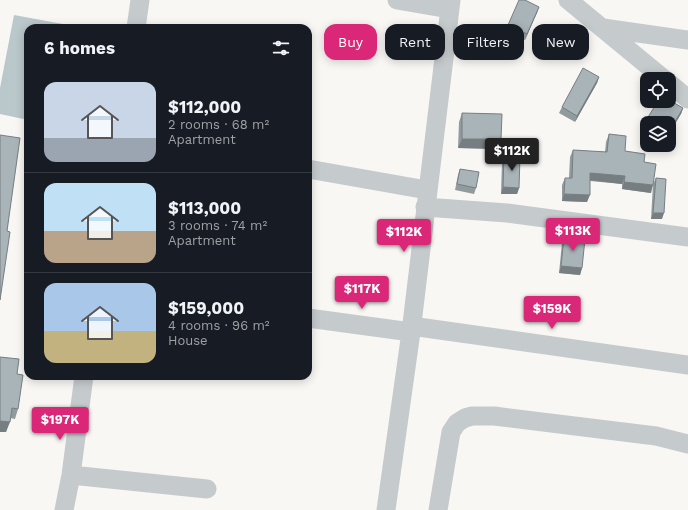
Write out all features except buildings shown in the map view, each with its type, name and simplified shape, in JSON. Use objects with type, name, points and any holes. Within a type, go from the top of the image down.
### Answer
[{"type":"street","points":[[137,24],[140,0]]},
{"type":"street","points":[[386,510],[411,329],[450,4],[397,0]]},
{"type":"street","points":[[568,0],[656,72]]},
{"type":"street","points":[[603,28],[688,40]]},
{"type":"street","points":[[676,89],[688,99]]},
{"type":"street","points":[[312,170],[426,199],[507,213],[688,237]]},
{"type":"street","points":[[312,318],[411,329],[688,365]]},
{"type":"street","points":[[64,510],[71,475],[83,380]]},
{"type":"street","points":[[438,510],[451,432],[457,423],[472,416],[564,424],[656,436],[688,444]]},
{"type":"street","points":[[71,475],[207,489]]},
{"type":"shaded area","points":[[14,15],[63,24],[24,24],[24,119],[0,114],[0,88]]}]
